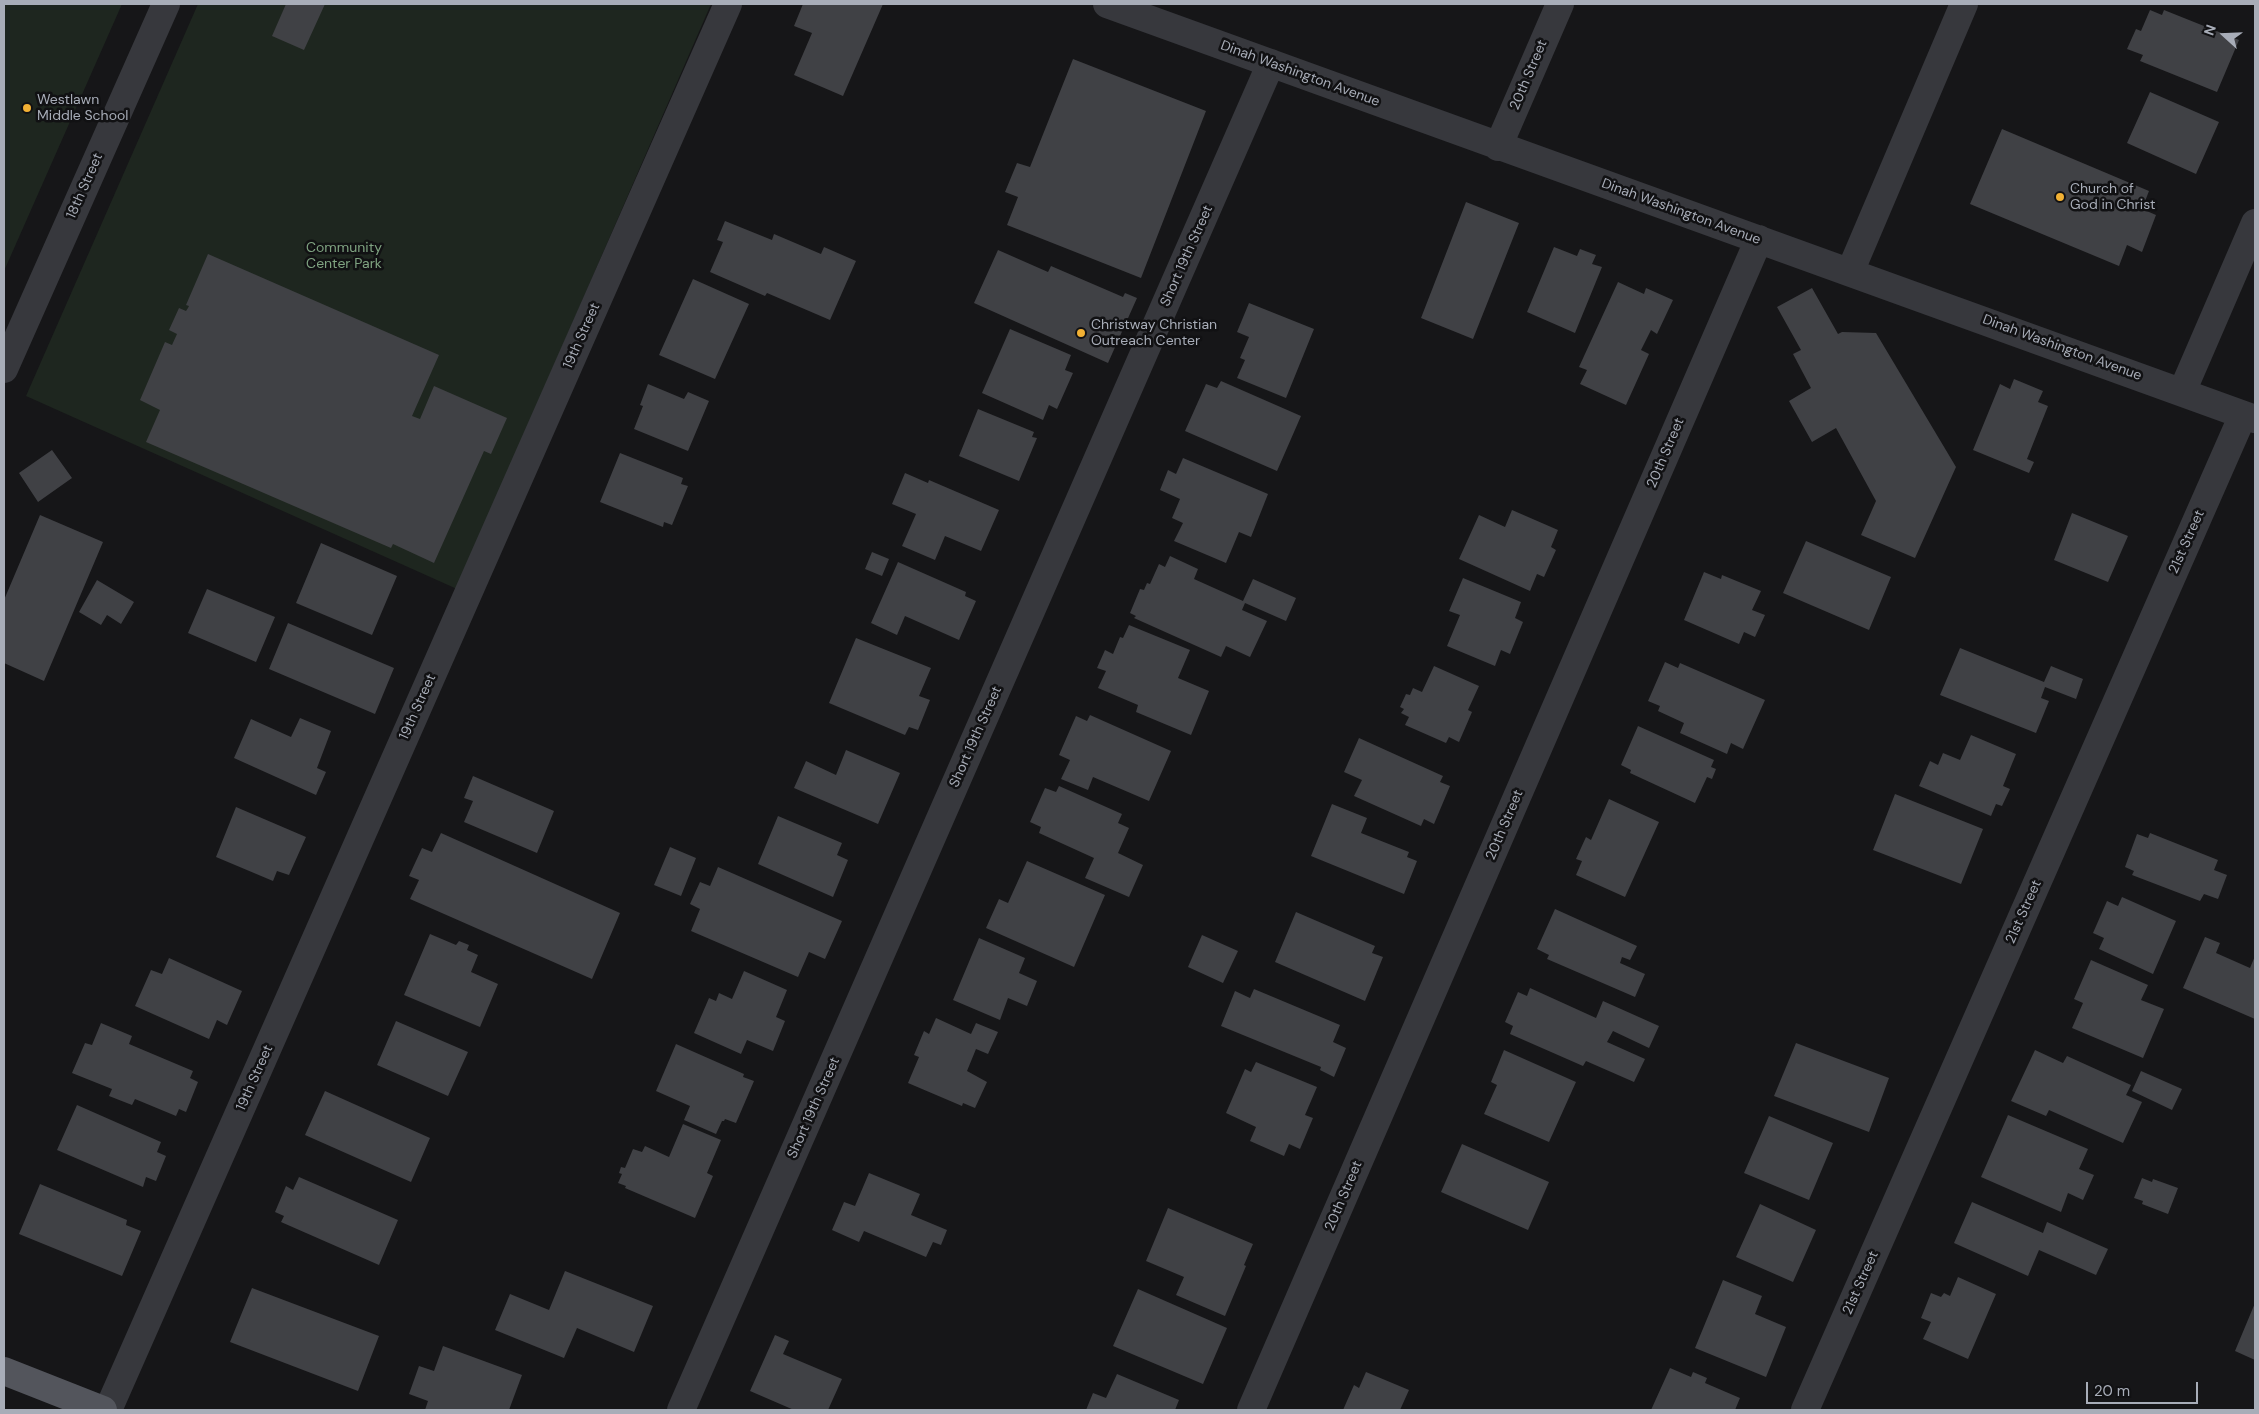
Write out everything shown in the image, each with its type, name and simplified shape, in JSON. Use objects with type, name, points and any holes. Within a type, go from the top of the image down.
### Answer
[{"type":"main road","points":[[4,1371],[104,1410]]},
{"type":"street","name":"18th Street","points":[[4,369],[166,4]]},
{"type":"street","name":"19th Street","points":[[108,1410],[728,4]]},
{"type":"street","name":"Dinah Washington Avenue","points":[[1107,4],[1498,147],[1759,239],[2249,417]]},
{"type":"street","name":"20th Street","points":[[1498,147],[1560,4]]},
{"type":"street","points":[[1850,272],[1964,4]]},
{"type":"street","name":"Short 19th Street","points":[[681,1410],[1271,64]]},
{"type":"street","points":[[2182,392],[2255,223]]},
{"type":"street","name":"20th Street","points":[[1251,1410],[1759,239]]},
{"type":"street","name":"21st Street","points":[[1805,1410],[2249,417]]},
{"type":"green space","name":"Westlawn Middle School","points":[[4,4],[122,4],[4,271]]},
{"type":"green space","name":"Community Center Park","points":[[198,4],[711,4],[457,589],[26,396]]},
{"type":"building","points":[[286,4],[325,4],[304,50],[272,36]]},
{"type":"building","points":[[803,4],[883,4],[843,96],[794,75],[812,33],[794,26]]},
{"type":"building","points":[[2150,10],[2162,15],[2164,10],[2239,40],[2217,92],[2140,61],[2143,55],[2127,49],[2136,29],[2141,31]]},
{"type":"building","points":[[1073,59],[1206,111],[1141,278],[1007,225],[1018,197],[1005,192],[1017,163],[1030,167]]},
{"type":"building","points":[[2150,92],[2219,122],[2196,174],[2127,143]]},
{"type":"building","name":"Church of God in Christ","points":[[2002,129],[2149,191],[2142,209],[2156,215],[2142,252],[2127,245],[2119,266],[1970,204]]},
{"type":"building","points":[[1466,202],[1519,223],[1473,339],[1421,318]]},
{"type":"building","points":[[725,221],[772,240],[774,234],[821,254],[824,247],[856,261],[830,320],[767,293],[765,296],[710,272],[723,242],[717,240]]},
{"type":"building","points":[[1554,247],[1577,256],[1580,249],[1596,255],[1592,264],[1602,267],[1575,333],[1527,312]]},
{"type":"building","name":"Christway Christian Outreach Center","points":[[998,250],[1048,272],[1051,266],[1123,297],[1125,293],[1137,298],[1108,363],[974,303]]},
{"type":"building","points":[[208,254],[439,355],[412,416],[420,419],[434,386],[507,418],[491,454],[484,451],[434,563],[393,544],[391,548],[146,442],[160,410],[140,400],[165,342],[172,345],[177,334],[169,330],[179,308],[186,311],[188,308],[189,306],[186,305]]},
{"type":"building","points":[[693,279],[749,304],[715,379],[659,355]]},
{"type":"building","points":[[1618,282],[1644,294],[1646,288],[1673,300],[1657,334],[1651,330],[1641,350],[1649,354],[1626,405],[1580,384],[1587,370],[1579,367]]},
{"type":"building","points":[[1812,288],[1838,334],[1842,332],[1876,333],[1956,467],[1915,558],[1861,535],[1876,501],[1836,428],[1812,442],[1789,401],[1811,388],[1793,354],[1801,350],[1777,307]]},
{"type":"building","points":[[1249,303],[1314,329],[1286,398],[1237,378],[1245,360],[1240,358],[1249,337],[1237,332]]},
{"type":"building","points":[[1010,329],[1071,355],[1065,370],[1073,373],[1057,409],[1049,405],[1043,420],[982,393]]},
{"type":"building","points":[[2014,379],[2043,391],[2038,402],[2048,406],[2027,459],[2034,462],[2029,473],[1973,450],[2000,384],[2010,389]]},
{"type":"building","points":[[1221,381],[1301,416],[1277,471],[1185,431],[1206,384],[1217,388]]},
{"type":"building","points":[[648,384],[684,399],[688,392],[709,401],[688,451],[634,429],[643,406],[640,405]]},
{"type":"building","points":[[978,409],[1034,432],[1032,437],[1037,438],[1019,481],[959,456]]},
{"type":"building","points":[[52,450],[72,478],[38,502],[19,473]]},
{"type":"building","points":[[620,453],[683,478],[681,484],[688,486],[672,525],[664,522],[663,527],[600,502]]},
{"type":"building","points":[[1183,458],[1268,494],[1251,537],[1239,532],[1226,563],[1174,541],[1183,523],[1172,518],[1180,499],[1160,490],[1168,470],[1176,474]]},
{"type":"building","points":[[905,473],[928,483],[929,480],[999,510],[981,551],[945,536],[935,560],[902,546],[916,514],[892,504]]},
{"type":"building","points":[[1512,510],[1558,530],[1551,547],[1556,550],[1544,577],[1537,574],[1530,591],[1459,559],[1479,515],[1505,527]]},
{"type":"building","points":[[2072,513],[2128,536],[2108,582],[2054,560]]},
{"type":"building","points":[[40,515],[103,542],[44,681],[4,663],[4,600]]},
{"type":"building","points":[[1806,541],[1891,577],[1869,630],[1783,593]]},
{"type":"building","points":[[321,543],[397,576],[372,635],[296,603]]},
{"type":"building","points":[[872,552],[889,559],[882,576],[865,569]]},
{"type":"building","points":[[1170,556],[1198,569],[1194,579],[1243,601],[1253,579],[1296,598],[1286,621],[1245,603],[1242,610],[1267,621],[1250,657],[1226,646],[1221,657],[1134,618],[1136,616],[1130,613],[1140,589],[1144,590],[1147,583],[1150,584],[1159,564],[1165,567]]},
{"type":"building","points":[[898,562],[966,592],[965,596],[976,601],[959,640],[905,616],[897,635],[871,623]]},
{"type":"building","points":[[1704,572],[1721,579],[1722,575],[1761,591],[1752,610],[1765,615],[1755,637],[1744,632],[1739,644],[1684,620]]},
{"type":"building","points":[[1463,578],[1521,602],[1515,618],[1523,622],[1510,654],[1501,650],[1495,666],[1447,646],[1460,615],[1449,611]]},
{"type":"building","points":[[97,580],[134,602],[121,624],[107,615],[101,625],[79,612]]},
{"type":"building","points":[[207,589],[275,617],[256,662],[188,633]]},
{"type":"building","points":[[288,623],[394,668],[375,714],[269,669]]},
{"type":"building","points":[[1129,625],[1190,650],[1178,678],[1209,691],[1191,735],[1136,712],[1138,705],[1098,688],[1106,671],[1097,668],[1105,650],[1113,654],[1120,637],[1123,638]]},
{"type":"building","points":[[856,638],[931,668],[919,696],[930,700],[918,730],[909,727],[905,735],[829,703]]},
{"type":"building","points":[[1960,648],[2044,682],[2051,666],[2083,679],[2076,699],[2045,687],[2041,698],[2049,701],[2036,733],[1940,695]]},
{"type":"building","points":[[1665,662],[1678,668],[1680,663],[1765,700],[1743,749],[1731,743],[1727,754],[1680,733],[1684,723],[1658,711],[1660,706],[1648,701]]},
{"type":"building","points":[[1434,666],[1479,686],[1468,710],[1472,712],[1459,742],[1449,737],[1446,743],[1405,725],[1409,717],[1401,713],[1404,709],[1400,707],[1406,694],[1410,695],[1413,688],[1422,692]]},
{"type":"building","points":[[1090,715],[1171,751],[1149,801],[1093,777],[1088,790],[1061,779],[1070,760],[1059,755],[1076,716],[1087,721]]},
{"type":"building","points":[[300,718],[331,731],[317,768],[326,772],[316,795],[234,758],[251,719],[291,737]]},
{"type":"building","points":[[1638,726],[1714,760],[1711,767],[1716,769],[1712,779],[1707,777],[1695,803],[1630,773],[1631,770],[1621,765]]},
{"type":"building","points":[[1971,735],[2016,754],[2003,786],[2010,789],[2002,806],[1996,804],[1991,816],[1919,786],[1930,761],[1938,765],[1943,753],[1960,760]]},
{"type":"building","points":[[1359,738],[1443,776],[1440,782],[1450,786],[1434,824],[1424,819],[1421,826],[1354,796],[1362,780],[1344,772]]},
{"type":"building","points":[[846,750],[900,773],[878,824],[794,788],[806,761],[836,775]]},
{"type":"building","points":[[473,776],[554,811],[537,853],[464,822],[473,801],[464,798]]},
{"type":"building","points":[[1059,786],[1122,814],[1118,823],[1129,828],[1118,853],[1143,865],[1129,897],[1085,878],[1094,858],[1039,833],[1041,827],[1030,822],[1045,788],[1056,792]]},
{"type":"building","points":[[1895,794],[1983,829],[1961,884],[1873,850]]},
{"type":"building","points":[[1609,799],[1659,822],[1625,897],[1576,875],[1582,861],[1576,859],[1586,837],[1591,840]]},
{"type":"building","points":[[1332,804],[1367,818],[1361,833],[1409,852],[1407,857],[1417,861],[1404,894],[1311,856]]},
{"type":"building","points":[[236,807],[306,837],[289,875],[277,871],[273,881],[216,857]]},
{"type":"building","points":[[778,816],[842,843],[837,855],[848,860],[833,897],[758,864]]},
{"type":"building","points":[[441,833],[620,913],[592,979],[410,899],[419,880],[409,876],[422,848],[432,852]]},
{"type":"building","points":[[2150,833],[2218,860],[2214,870],[2227,875],[2218,899],[2204,894],[2200,901],[2132,875],[2134,871],[2125,867],[2137,834],[2148,838]]},
{"type":"building","points":[[670,847],[696,858],[681,896],[654,885]]},
{"type":"building","points":[[1027,861],[1105,895],[1074,967],[986,928],[999,899],[1008,903]]},
{"type":"building","points":[[718,867],[842,921],[825,959],[809,952],[798,977],[691,931],[700,909],[690,904],[700,882],[710,886]]},
{"type":"building","points":[[2122,897],[2176,921],[2153,974],[2099,949],[2104,938],[2093,933],[2107,901],[2118,906]]},
{"type":"building","points":[[1555,909],[1637,946],[1630,960],[1622,957],[1620,963],[1645,974],[1635,997],[1547,959],[1549,955],[1537,949]]},
{"type":"building","points":[[1296,912],[1375,946],[1372,953],[1383,957],[1365,1001],[1275,962]]},
{"type":"building","points":[[430,934],[456,945],[459,941],[469,945],[467,950],[478,955],[471,972],[498,984],[480,1027],[404,995]]},
{"type":"building","points":[[1202,935],[1238,951],[1223,983],[1188,967]]},
{"type":"building","points":[[2205,937],[2220,943],[2216,953],[2250,968],[2255,956],[2255,1019],[2183,988]]},
{"type":"building","points":[[979,938],[1025,958],[1019,973],[1037,981],[1027,1006],[1008,998],[1000,1020],[953,1000]]},
{"type":"building","points":[[169,958],[242,991],[227,1025],[217,1020],[209,1039],[135,1006],[151,970],[162,974]]},
{"type":"building","points":[[2091,960],[2148,985],[2141,1000],[2164,1009],[2143,1058],[2072,1028],[2083,1003],[2074,999]]},
{"type":"building","points":[[744,971],[787,990],[776,1017],[785,1021],[773,1051],[747,1040],[741,1054],[694,1033],[709,998],[716,1001],[719,993],[732,999]]},
{"type":"building","points":[[1530,988],[1596,1018],[1603,1001],[1659,1026],[1649,1048],[1613,1031],[1607,1042],[1645,1059],[1634,1082],[1586,1061],[1583,1066],[1510,1034],[1513,1026],[1505,1022],[1518,992],[1527,996]]},
{"type":"building","points":[[1254,989],[1340,1025],[1333,1042],[1346,1048],[1334,1077],[1320,1070],[1321,1067],[1221,1026],[1235,991],[1250,998]]},
{"type":"building","points":[[936,1018],[971,1034],[976,1023],[998,1032],[988,1054],[976,1049],[967,1071],[987,1082],[975,1108],[963,1103],[962,1106],[908,1083],[919,1057],[914,1055],[924,1031],[929,1034]]},
{"type":"building","points":[[396,1021],[468,1052],[448,1096],[377,1065]]},
{"type":"building","points":[[101,1023],[132,1036],[129,1044],[193,1071],[190,1078],[198,1082],[186,1112],[179,1109],[176,1116],[135,1099],[132,1105],[109,1096],[112,1089],[72,1073],[85,1043],[92,1045]]},
{"type":"building","points":[[1796,1043],[1889,1078],[1869,1132],[1774,1096]]},
{"type":"building","points":[[676,1044],[744,1074],[743,1077],[754,1081],[736,1123],[725,1119],[722,1121],[716,1134],[684,1120],[690,1106],[656,1091]]},
{"type":"building","points":[[1504,1050],[1576,1082],[1549,1142],[1484,1114],[1497,1085],[1491,1082]]},
{"type":"building","points":[[2035,1050],[2063,1063],[2067,1056],[2131,1085],[2126,1095],[2142,1102],[2123,1143],[2049,1110],[2046,1116],[2011,1101]]},
{"type":"building","points":[[1256,1062],[1317,1087],[1305,1115],[1313,1118],[1300,1149],[1289,1144],[1284,1156],[1250,1141],[1256,1127],[1226,1113],[1245,1069],[1251,1072]]},
{"type":"building","points":[[2141,1071],[2182,1089],[2172,1110],[2132,1091]]},
{"type":"building","points":[[325,1091],[430,1138],[411,1182],[305,1135]]},
{"type":"building","points":[[77,1105],[161,1142],[157,1152],[166,1156],[156,1181],[146,1177],[143,1187],[57,1150]]},
{"type":"building","points":[[2008,1115],[2088,1149],[2079,1169],[2094,1175],[2083,1200],[2068,1193],[2061,1212],[1981,1177]]},
{"type":"building","points":[[1769,1116],[1833,1143],[1809,1200],[1744,1173]]},
{"type":"building","points":[[683,1124],[721,1140],[707,1173],[713,1176],[695,1218],[625,1188],[626,1186],[618,1183],[622,1174],[619,1173],[621,1167],[625,1168],[633,1149],[642,1152],[645,1146],[669,1157]]},
{"type":"building","points":[[1462,1144],[1549,1182],[1528,1230],[1441,1192]]},
{"type":"building","points":[[869,1173],[920,1194],[911,1215],[947,1230],[941,1245],[933,1242],[926,1257],[864,1231],[859,1242],[832,1230],[844,1202],[855,1206]]},
{"type":"building","points":[[299,1177],[398,1220],[379,1265],[281,1222],[284,1216],[275,1212],[286,1186],[293,1190]]},
{"type":"building","points":[[2142,1178],[2152,1182],[2153,1179],[2178,1188],[2168,1214],[2142,1204],[2143,1201],[2134,1198]]},
{"type":"building","points":[[40,1184],[127,1220],[126,1225],[141,1231],[122,1276],[19,1234]]},
{"type":"building","points":[[1972,1202],[2043,1233],[2047,1222],[2108,1249],[2096,1275],[2039,1250],[2028,1276],[1954,1243]]},
{"type":"building","points":[[1760,1204],[1816,1230],[1793,1282],[1736,1257]]},
{"type":"building","points":[[1168,1208],[1253,1244],[1225,1316],[1176,1295],[1184,1277],[1146,1261]]},
{"type":"building","points":[[565,1271],[653,1306],[634,1352],[577,1328],[564,1358],[495,1330],[510,1294],[549,1310]]},
{"type":"building","points":[[1958,1277],[1996,1294],[1968,1359],[1923,1339],[1931,1322],[1921,1318],[1931,1293],[1941,1297],[1944,1293],[1950,1296]]},
{"type":"building","points":[[1723,1280],[1762,1296],[1755,1314],[1786,1327],[1766,1377],[1695,1348]]},
{"type":"building","points":[[252,1288],[379,1336],[358,1391],[230,1342]]},
{"type":"building","points":[[1138,1289],[1227,1328],[1203,1384],[1113,1346]]},
{"type":"building","points":[[2255,1303],[2255,1360],[2235,1351]]},
{"type":"building","points":[[775,1335],[789,1341],[783,1354],[842,1379],[828,1410],[794,1410],[750,1391]]},
{"type":"building","points":[[443,1346],[522,1375],[509,1410],[425,1410],[428,1401],[409,1394],[419,1366],[434,1371]]},
{"type":"building","points":[[1670,1368],[1691,1377],[1693,1372],[1707,1378],[1705,1383],[1740,1398],[1735,1410],[1651,1410]]},
{"type":"building","points":[[1366,1372],[1409,1390],[1400,1410],[1343,1410],[1354,1385],[1359,1388]]},
{"type":"building","points":[[1117,1374],[1179,1400],[1175,1410],[1086,1410],[1093,1393],[1106,1398]]},
{"type":"place","name":"Westlawn Middle School","points":[[27,108]]},
{"type":"place","name":"Church of God in Christ","points":[[2060,197]]},
{"type":"place","name":"Christway Christian Outreach Center","points":[[1081,333]]}]
